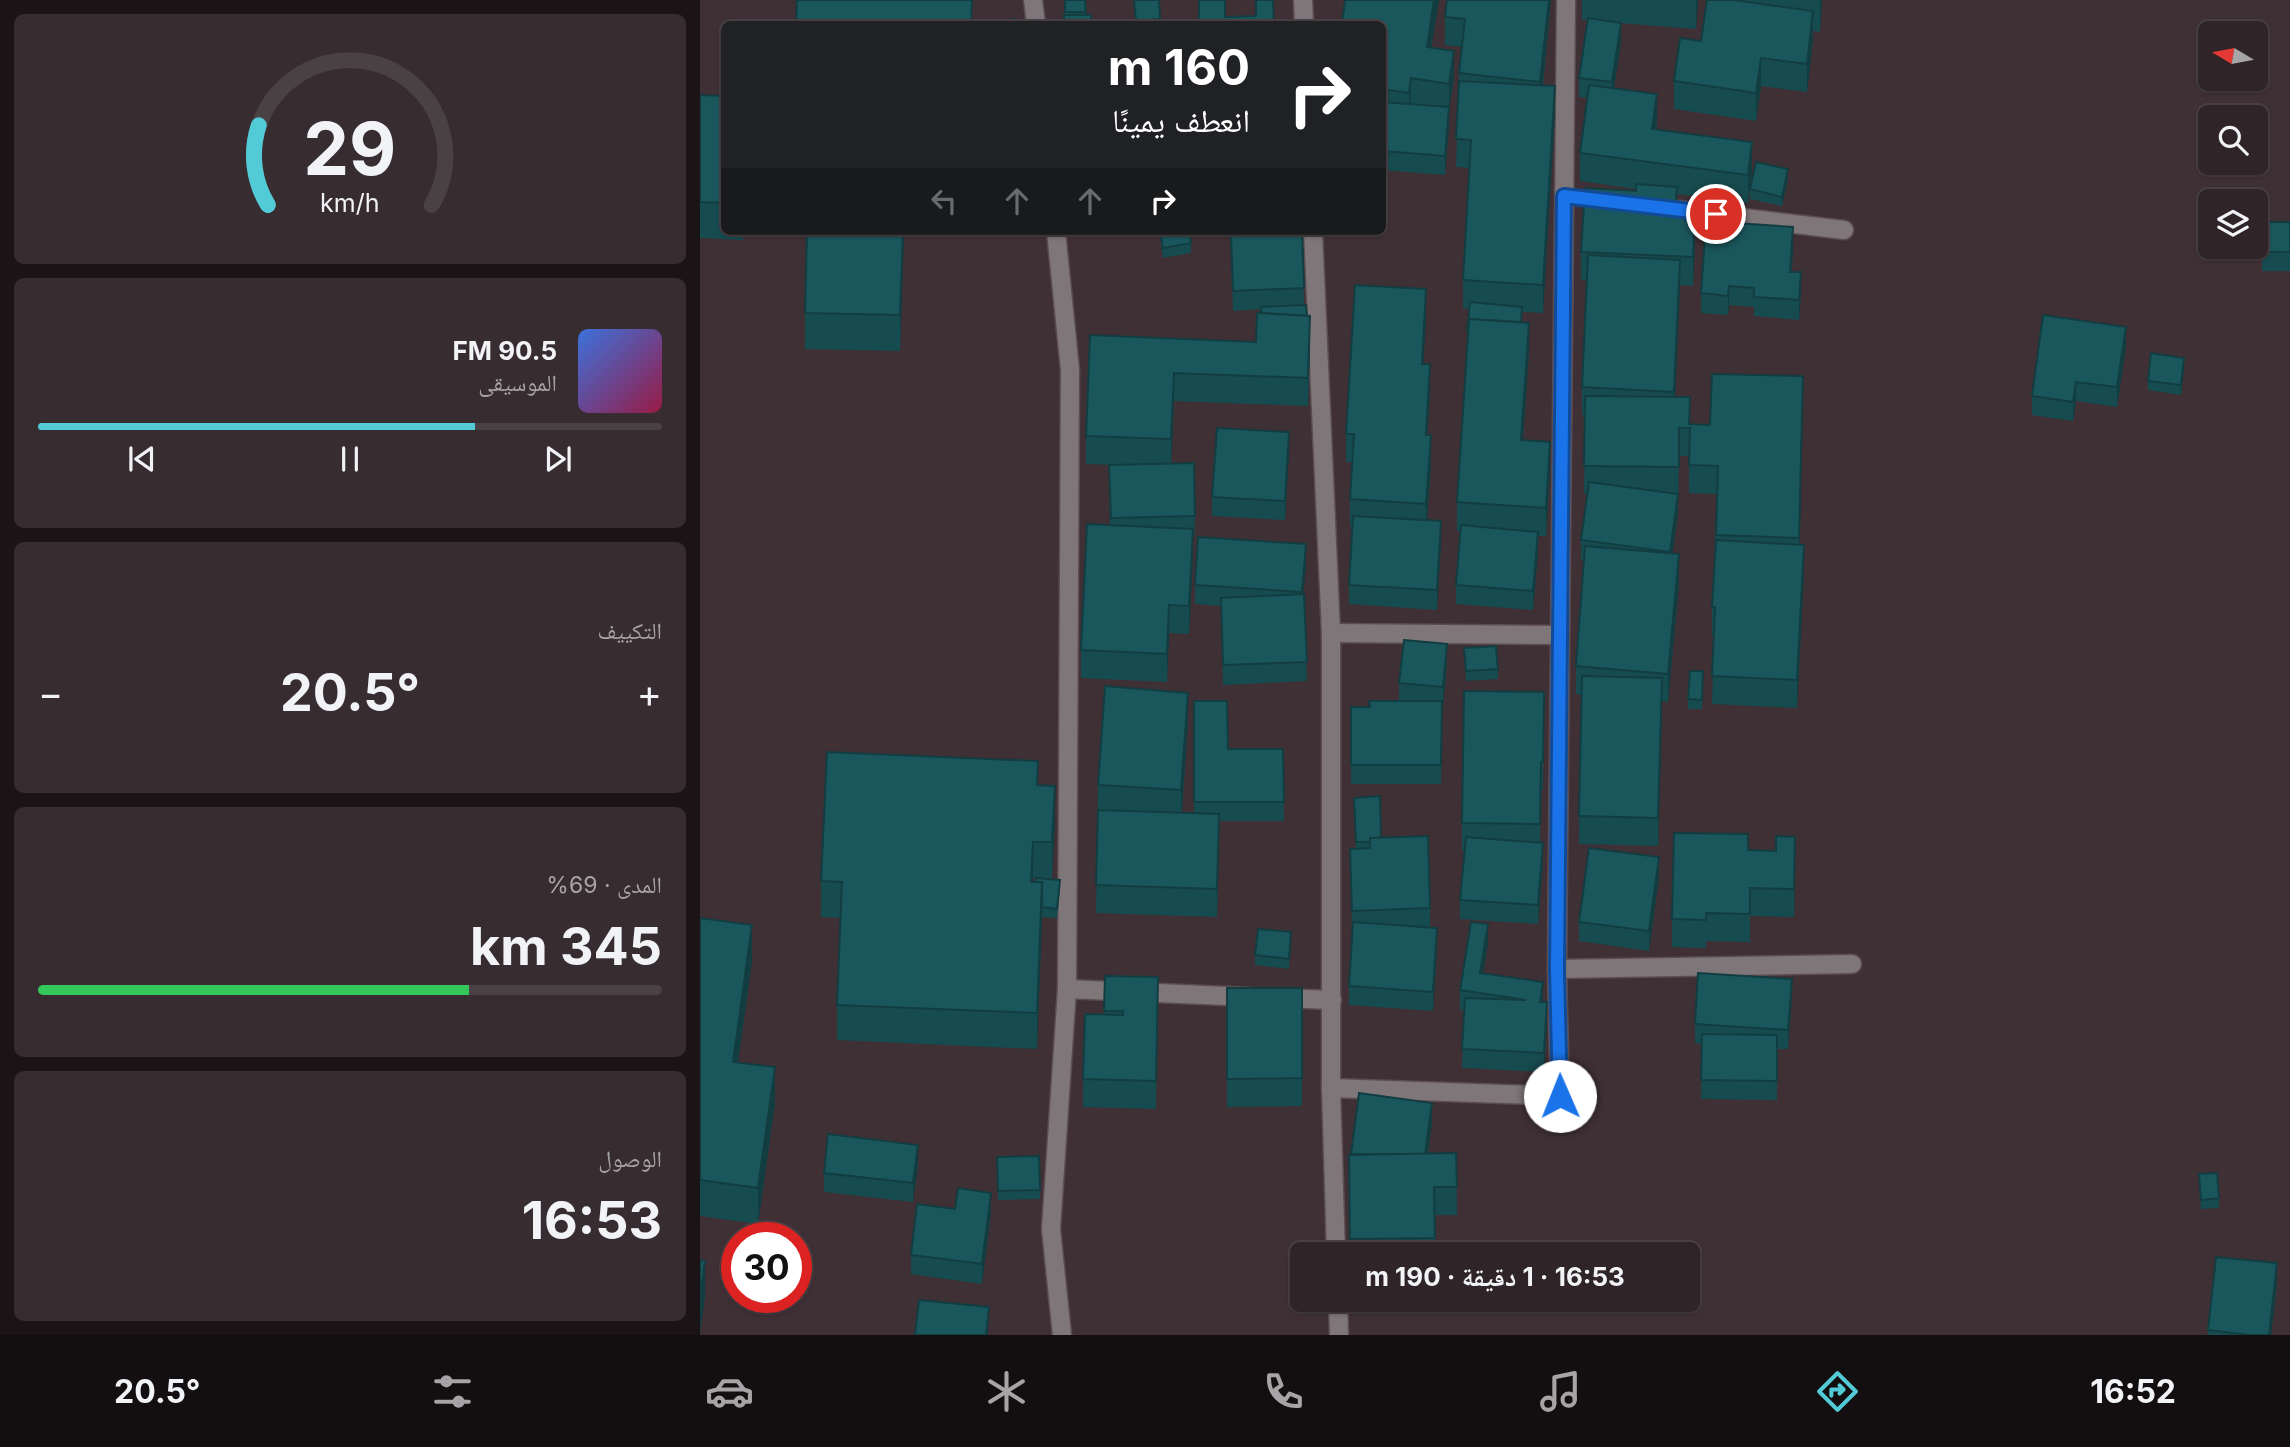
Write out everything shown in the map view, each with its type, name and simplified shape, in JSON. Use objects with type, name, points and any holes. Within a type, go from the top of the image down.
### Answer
[{"type":"street","points":[[1033,0],[1035,21]]},
{"type":"street","points":[[1303,0],[1304,21]]},
{"type":"street","points":[[1331,1088],[1560,1096],[1557,970],[1559,635],[1570,197],[1566,0]]},
{"type":"street","points":[[1630,204],[1844,230]]},
{"type":"street","points":[[1056,235],[1070,370],[1067,989],[1051,1229],[1062,1335]]},
{"type":"street","points":[[1313,235],[1331,632],[1331,1088],[1336,1242]]},
{"type":"street","points":[[1331,632],[1559,635]]},
{"type":"street","points":[[1557,970],[1852,964]]},
{"type":"street","points":[[1067,989],[1332,1000]]},
{"type":"street","points":[[1338,1312],[1339,1335]]},
{"type":"building","points":[[797,0],[972,0],[971,21],[796,21]]},
{"type":"building","points":[[1065,0],[1085,0],[1086,12],[1065,12]]},
{"type":"building","points":[[1134,0],[1159,0],[1160,19],[1136,21]]},
{"type":"building","points":[[1199,0],[1225,0],[1225,17],[1256,16],[1256,0],[1273,0],[1274,21],[1199,21]]},
{"type":"building","points":[[1345,0],[1434,0],[1427,47],[1454,51],[1449,84],[1411,78],[1409,93],[1386,90],[1386,21],[1342,21]]},
{"type":"building","points":[[1447,0],[1549,0],[1540,82],[1459,73],[1465,19],[1445,17]]},
{"type":"building","points":[[1707,0],[1733,0],[1813,11],[1807,64],[1761,58],[1756,93],[1674,81],[1680,38],[1701,41]]},
{"type":"building","points":[[1064,15],[1091,15],[1091,21],[1064,21]]},
{"type":"building","points":[[1588,18],[1621,23],[1612,82],[1579,78]]},
{"type":"building","points":[[1459,81],[1555,86],[1543,285],[1463,280],[1471,140],[1456,139]]},
{"type":"building","points":[[1589,85],[1657,94],[1652,129],[1752,142],[1748,175],[1580,153]]},
{"type":"building","points":[[700,95],[721,96],[721,203],[700,202]]},
{"type":"building","points":[[1386,102],[1449,107],[1445,156],[1386,151]]},
{"type":"building","points":[[1756,162],[1788,169],[1782,197],[1750,189]]},
{"type":"building","points":[[1636,184],[1677,187],[1675,215],[1695,216],[1693,257],[1581,252],[1585,188],[1636,191]]},
{"type":"building","points":[[1706,221],[1793,227],[1790,272],[1801,272],[1799,300],[1754,297],[1754,288],[1729,286],[1728,296],[1701,293]]},
{"type":"building","points":[[2268,222],[2290,222],[2290,252],[2268,252]]},
{"type":"building","points":[[807,235],[903,235],[900,315],[805,313]]},
{"type":"building","points":[[1161,235],[1190,235],[1191,243],[1163,248]]},
{"type":"building","points":[[1231,235],[1302,235],[1304,288],[1233,291]]},
{"type":"building","points":[[1588,255],[1680,260],[1674,392],[1582,387]]},
{"type":"building","points":[[1355,285],[1426,289],[1422,364],[1430,364],[1426,435],[1431,435],[1426,504],[1350,499],[1354,434],[1346,434]]},
{"type":"building","points":[[1470,302],[1522,307],[1521,322],[1469,319],[1467,330]]},
{"type":"building","points":[[1306,305],[1307,316],[1261,313],[1261,307]]},
{"type":"building","points":[[1257,313],[1310,316],[1308,378],[1174,373],[1171,439],[1086,436],[1090,335],[1256,342]]},
{"type":"building","points":[[2043,315],[2126,327],[2117,387],[2076,382],[2073,402],[2032,396]]},
{"type":"building","points":[[1469,319],[1529,323],[1521,440],[1550,442],[1546,508],[1457,502]]},
{"type":"building","points":[[2151,353],[2184,358],[2181,385],[2148,381]]},
{"type":"building","points":[[1712,374],[1803,376],[1799,538],[1716,535],[1718,466],[1689,465],[1690,428],[1679,428],[1679,467],[1584,466],[1585,396],[1690,397],[1689,424],[1710,425]]},
{"type":"building","points":[[1217,428],[1289,432],[1285,501],[1212,497]]},
{"type":"building","points":[[1194,463],[1195,516],[1111,518],[1109,465]]},
{"type":"building","points":[[1589,482],[1678,494],[1670,552],[1581,540]]},
{"type":"building","points":[[1353,516],[1441,521],[1437,590],[1349,585]]},
{"type":"building","points":[[1087,524],[1193,529],[1189,606],[1169,605],[1167,654],[1081,650]]},
{"type":"building","points":[[1461,525],[1538,532],[1533,591],[1456,585]]},
{"type":"building","points":[[1198,537],[1306,544],[1302,592],[1195,585]]},
{"type":"building","points":[[1716,540],[1804,545],[1797,680],[1712,676]]},
{"type":"building","points":[[1585,546],[1679,554],[1668,674],[1576,666]]},
{"type":"building","points":[[1304,594],[1307,662],[1223,665],[1221,598]]},
{"type":"building","points":[[1404,640],[1447,644],[1443,687],[1399,683]]},
{"type":"building","points":[[1496,646],[1498,669],[1466,671],[1464,648]]},
{"type":"building","points":[[1690,671],[1703,671],[1702,700],[1688,699]]},
{"type":"building","points":[[1582,676],[1662,678],[1658,818],[1579,816]]},
{"type":"building","points":[[1105,686],[1188,693],[1181,790],[1098,785]]},
{"type":"building","points":[[1464,691],[1544,692],[1540,824],[1462,823]]},
{"type":"building","points":[[1194,701],[1227,701],[1228,749],[1283,749],[1284,802],[1194,802]]},
{"type":"building","points":[[1369,701],[1442,701],[1441,765],[1351,765],[1351,707],[1370,707]]},
{"type":"building","points":[[827,752],[1038,761],[1037,785],[1055,786],[1052,842],[1033,842],[1031,882],[1042,882],[1037,1013],[837,1005],[842,882],[821,881]]},
{"type":"building","points":[[1380,796],[1381,838],[1370,838],[1370,842],[1356,842],[1354,798]]},
{"type":"building","points":[[1098,810],[1219,814],[1217,889],[1096,885]]},
{"type":"building","points":[[1674,833],[1748,834],[1748,850],[1776,851],[1776,836],[1795,837],[1794,889],[1750,888],[1750,914],[1706,913],[1706,920],[1672,919]]},
{"type":"building","points":[[1428,836],[1430,908],[1352,911],[1350,849],[1370,848],[1370,838]]},
{"type":"building","points":[[1466,837],[1543,843],[1538,905],[1460,900]]},
{"type":"building","points":[[1589,848],[1659,857],[1649,931],[1579,922]]},
{"type":"building","points":[[1036,878],[1060,880],[1057,909],[1042,907],[1042,882],[1036,882]]},
{"type":"building","points":[[700,918],[752,925],[733,1062],[775,1067],[758,1188],[700,1180]]},
{"type":"building","points":[[1353,922],[1437,928],[1433,992],[1349,986]]},
{"type":"building","points":[[1471,922],[1488,924],[1480,973],[1543,982],[1540,1002],[1547,1002],[1544,1053],[1462,1049],[1465,998],[1526,1000],[1460,990]]},
{"type":"building","points":[[1258,929],[1291,932],[1289,959],[1255,955]]},
{"type":"building","points":[[1698,973],[1792,979],[1788,1030],[1695,1024]]},
{"type":"building","points":[[1105,976],[1158,977],[1156,1081],[1083,1079],[1085,1014],[1123,1015],[1123,1011],[1104,1011]]},
{"type":"building","points":[[1227,988],[1302,988],[1302,1078],[1227,1079]]},
{"type":"building","points":[[1702,1034],[1777,1035],[1777,1081],[1701,1080]]},
{"type":"building","points":[[1359,1093],[1432,1103],[1425,1154],[1351,1154]]},
{"type":"building","points":[[828,1134],[918,1145],[913,1183],[824,1173]]},
{"type":"building","points":[[1456,1153],[1457,1187],[1434,1187],[1435,1238],[1350,1239],[1349,1155]]},
{"type":"building","points":[[1039,1156],[1040,1190],[998,1191],[997,1157]]},
{"type":"building","points":[[2217,1173],[2219,1198],[2201,1200],[2199,1174]]},
{"type":"building","points":[[958,1188],[991,1193],[982,1264],[911,1255],[917,1204],[955,1209]]},
{"type":"building","points":[[2216,1257],[2277,1263],[2269,1335],[2208,1330]]},
{"type":"building","points":[[700,1260],[705,1261],[700,1300]]},
{"type":"building","points":[[919,1300],[989,1307],[986,1335],[915,1335]]},
{"type":"route","points":[[1560,1096],[1557,970],[1564,196],[1716,214]]}]
